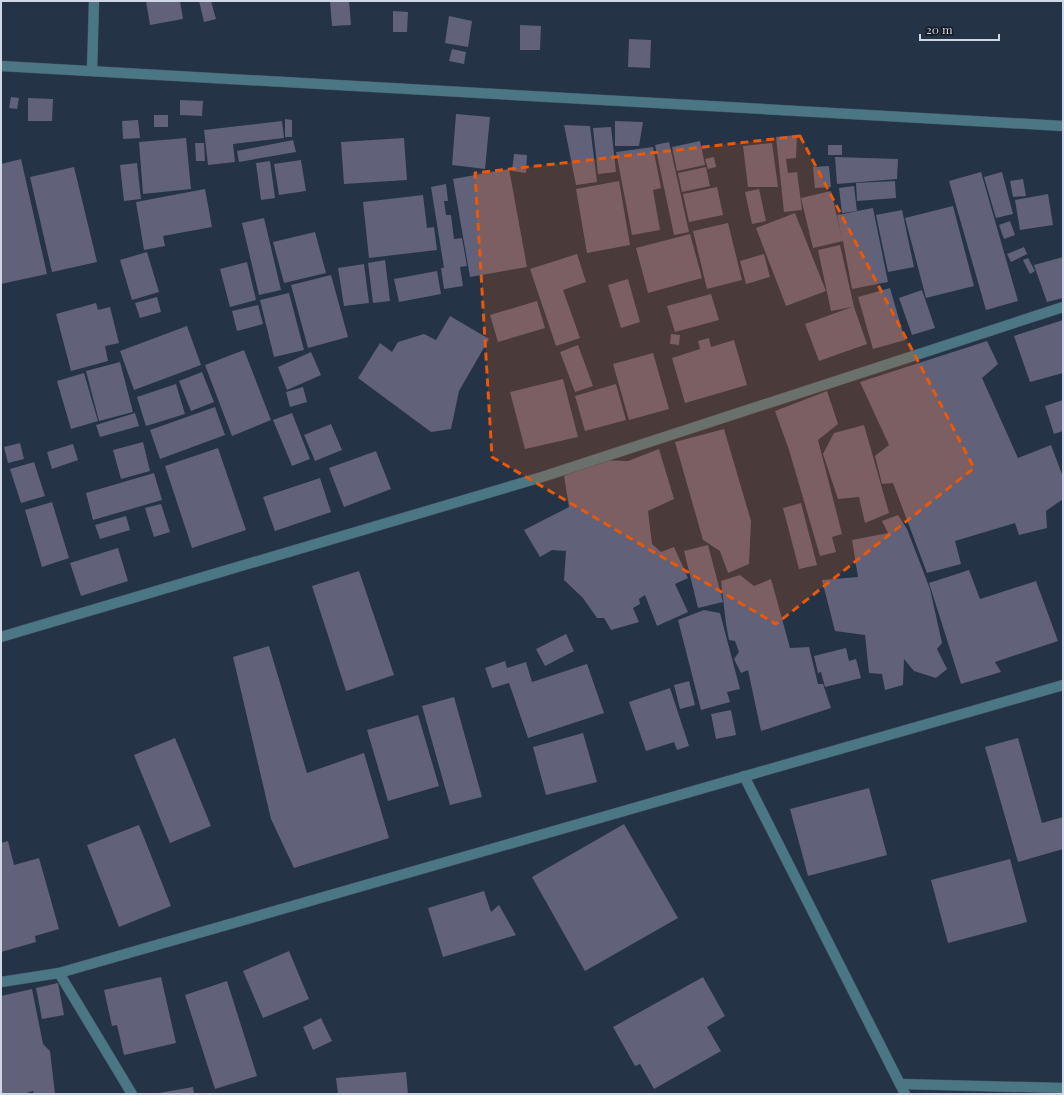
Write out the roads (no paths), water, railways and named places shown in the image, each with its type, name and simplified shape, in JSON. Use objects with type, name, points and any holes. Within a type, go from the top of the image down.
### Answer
[{"type":"street","points":[[92,70],[94,1]]},
{"type":"street","points":[[1,66],[1063,126]]},
{"type":"street","points":[[1,637],[542,476],[1063,307]]},
{"type":"street","points":[[1,982],[59,973],[1063,685]]},
{"type":"street","points":[[744,776],[905,1094]]},
{"type":"street","points":[[59,973],[132,1094]]},
{"type":"street","points":[[901,1084],[1063,1088]]}]
